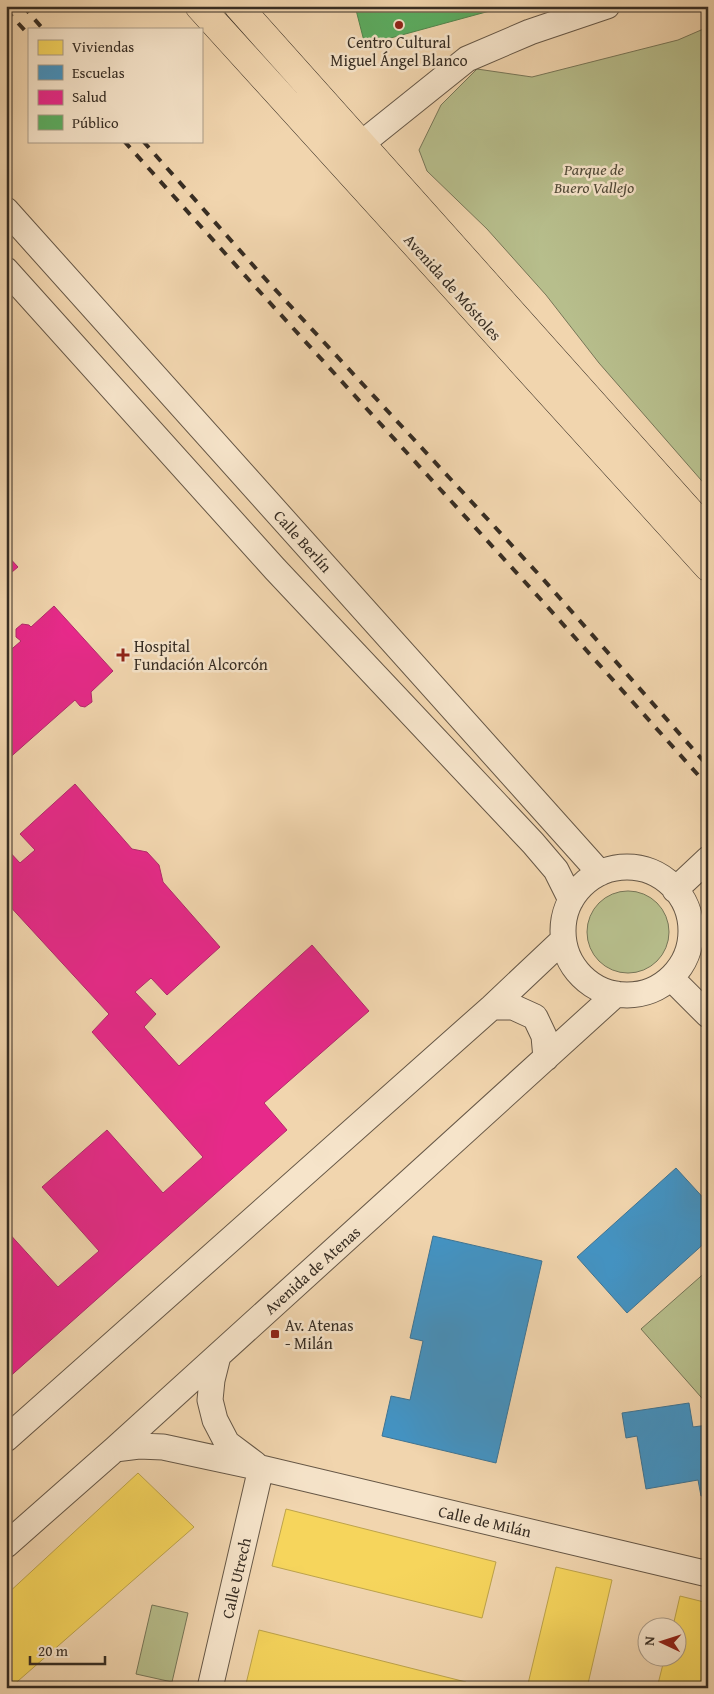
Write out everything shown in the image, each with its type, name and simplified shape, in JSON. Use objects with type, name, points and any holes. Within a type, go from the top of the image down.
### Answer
[{"type":"main road","name":"Avenida de Móstoles","points":[[199,6],[708,567]]},
{"type":"main road","name":"Avenida de Móstoles","points":[[238,6],[708,532]]},
{"type":"street","points":[[361,144],[467,59],[530,32],[607,6]]},
{"type":"street","name":"Calle Berlín","points":[[6,210],[600,873]]},
{"type":"street","points":[[6,270],[276,569],[533,843],[556,870],[571,900]]},
{"type":"street","points":[[675,890],[708,859]]},
{"type":"street","points":[[620,868],[641,869],[660,876],[675,890],[686,908],[691,928],[688,948],[672,979],[650,991],[633,995],[616,994],[597,988],[581,976],[569,959],[563,940],[564,919],[571,900],[583,884],[600,873],[620,868]]},
{"type":"street","points":[[6,1439],[492,1007],[563,940]]},
{"type":"street","points":[[672,979],[708,1015]]},
{"type":"street","name":"Avenida de Atenas","points":[[6,1545],[218,1356],[616,994]]},
{"type":"street","points":[[492,1007],[513,1007],[535,1017],[544,1036],[546,1058]]},
{"type":"street","name":"Calle de Milán","points":[[218,1356],[212,1380],[210,1400],[215,1420],[227,1443],[261,1468]]},
{"type":"street","name":"Calle de Milán","points":[[115,1449],[162,1446],[708,1574]]},
{"type":"street","name":"Calle Utrech","points":[[210,1688],[261,1468]]},
{"type":"green space","name":"Parque de Buero Vallejo","points":[[708,27],[708,488],[599,363],[546,295],[487,229],[427,171],[419,150],[441,105],[477,69],[532,77],[678,40]]},
{"type":"green space","points":[[628,891],[644,894],[657,903],[666,916],[669,932],[666,948],[657,961],[644,970],[628,973],[612,970],[599,961],[590,948],[587,932],[590,916],[599,903],[612,894]]},
{"type":"green space","points":[[708,1270],[708,1405],[641,1329]]},
{"type":"green space","points":[[152,1605],[188,1613],[172,1682],[136,1674]]},
{"type":"building: Viviendas","points":[[138,1473],[194,1527],[10,1688],[6,1688],[6,1595]]},
{"type":"building: Viviendas","points":[[286,1509],[496,1562],[482,1618],[272,1566]]},
{"type":"building: Viviendas","points":[[556,1567],[612,1580],[587,1688],[527,1688]]},
{"type":"building: Viviendas","points":[[680,1596],[708,1603],[708,1688],[657,1688],[662,1666],[686,1666],[686,1616],[675,1616]]},
{"type":"building: Viviendas","points":[[259,1630],[466,1682],[465,1688],[245,1688]]},
{"type":"building: Escuelas","points":[[676,1168],[708,1203],[708,1240],[627,1313],[577,1257]]},
{"type":"building: Escuelas","points":[[433,1236],[542,1261],[496,1463],[382,1436],[391,1396],[410,1400],[423,1341],[410,1338]]},
{"type":"building: Escuelas","points":[[689,1403],[693,1427],[708,1425],[708,1495],[701,1496],[698,1480],[646,1489],[637,1436],[626,1438],[622,1413]]},
{"type":"building: Salud","points":[[6,554],[18,567],[6,577]]},
{"type":"building: Salud","points":[[54,606],[113,671],[91,692],[92,702],[85,707],[80,706],[75,700],[6,761],[6,654],[21,641],[16,637],[16,629],[22,624],[31,627]]},
{"type":"building: Salud","points":[[75,784],[132,849],[147,852],[159,865],[163,882],[220,947],[167,995],[151,978],[135,992],[156,1014],[144,1027],[179,1066],[312,945],[369,1011],[264,1103],[287,1130],[6,1380],[6,1230],[58,1287],[99,1251],[42,1187],[107,1130],[163,1193],[203,1157],[92,1032],[109,1014],[6,902],[6,848],[20,863],[35,850],[20,834]]},
{"type":"building: Público","name":"Centro Cultural Miguel Ángel Blanco","points":[[355,6],[508,6],[365,45]]},
{"type":"railway","points":[[23,6],[42,28]]},
{"type":"railway","points":[[6,10],[28,34]]},
{"type":"railway","points":[[125,142],[708,786]]},
{"type":"railway","points":[[144,142],[259,272],[543,579],[708,766]]},
{"type":"place","name":"Centro Cultural Miguel Ángel Blanco","points":[[399,25]]},
{"type":"place","name":"Hospital Fundación Alcorcón","points":[[123,655]]},
{"type":"place","name":"Av. Atenas - Milán","points":[[275,1334]]}]
